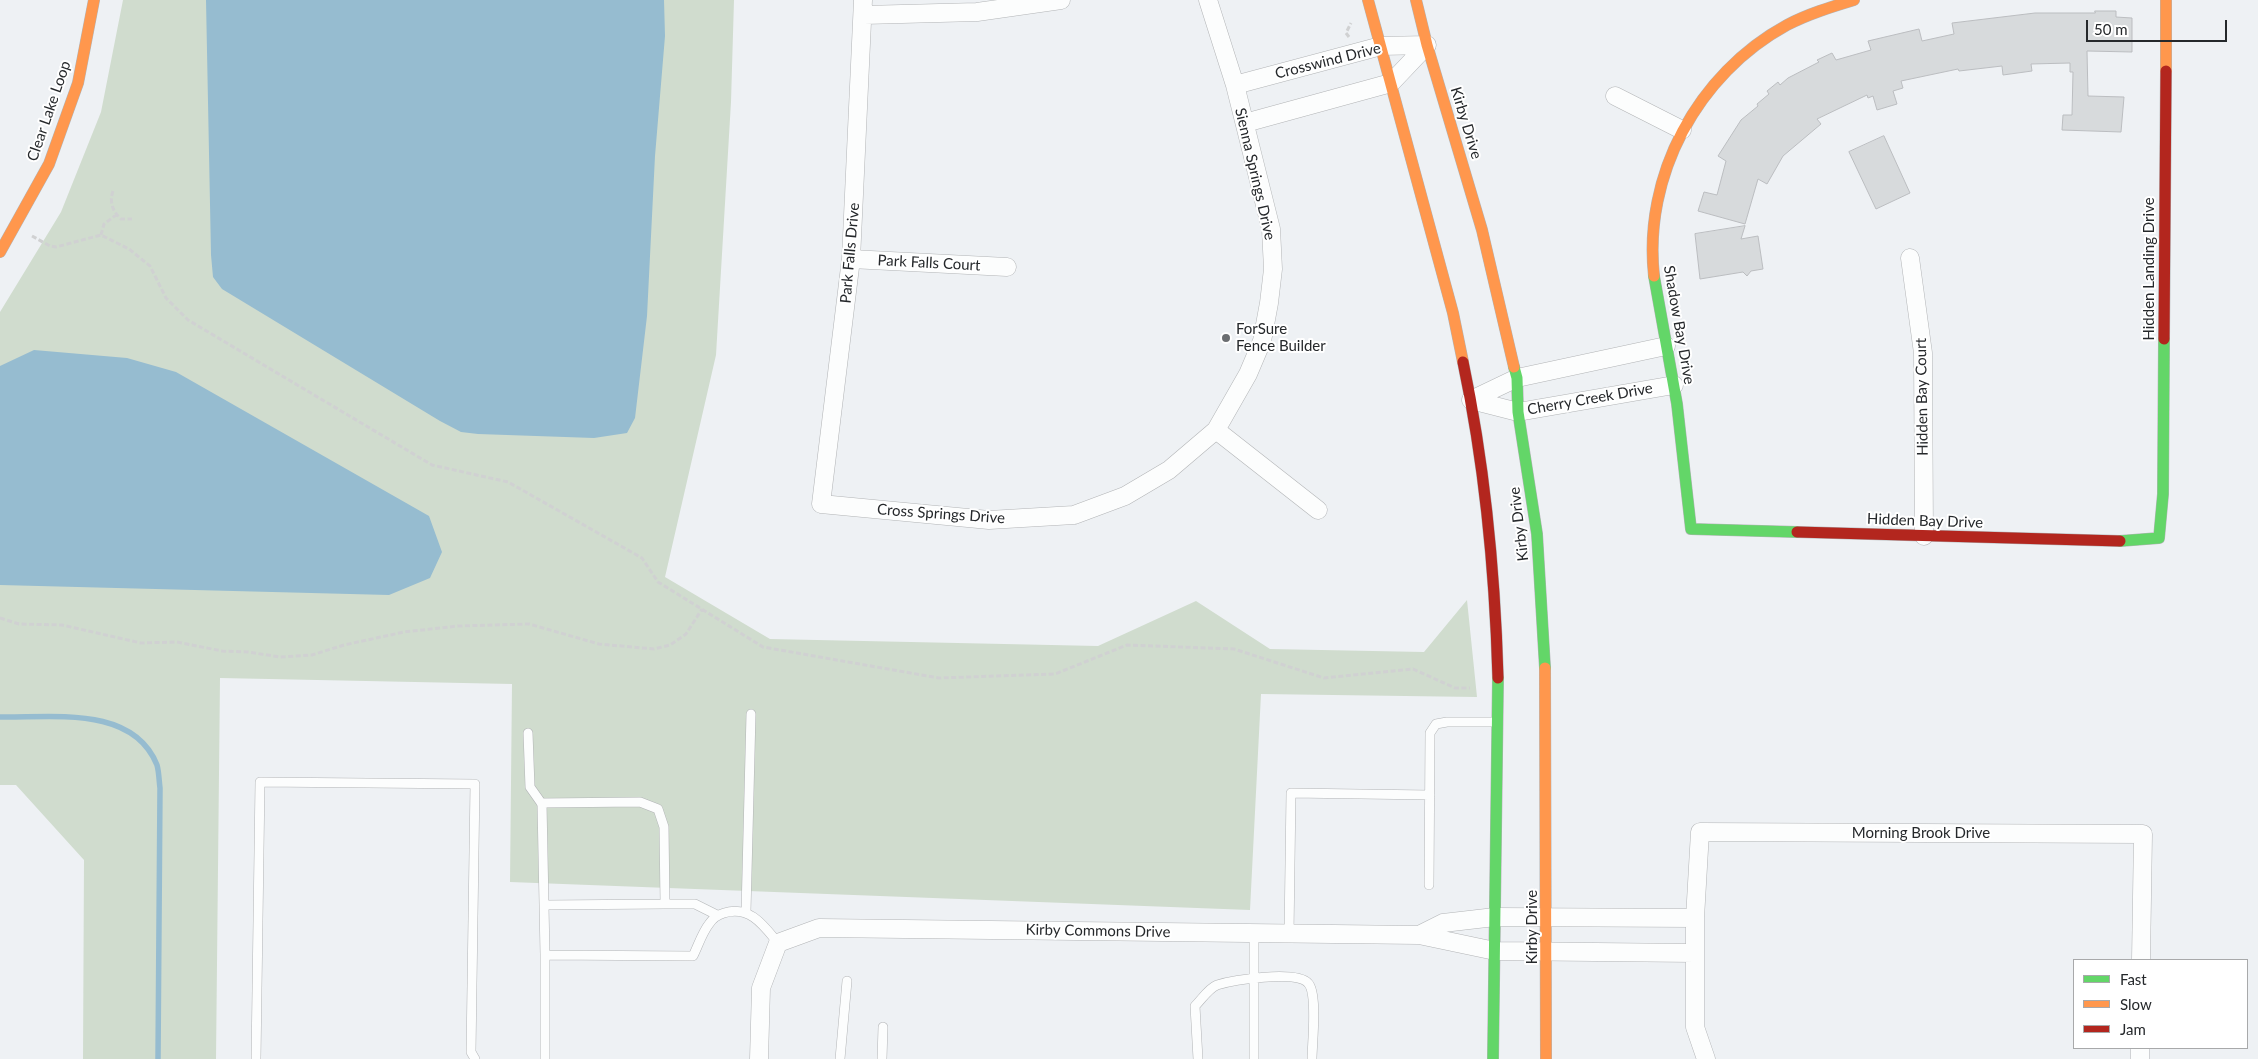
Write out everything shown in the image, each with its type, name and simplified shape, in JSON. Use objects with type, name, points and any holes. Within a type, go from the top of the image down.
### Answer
[{"type":"main road","name":"Clear Lake Loop","points":[[0,252],[50,164],[78,84],[94,0]]},
{"type":"main road","name":"Kirby Drive","points":[[1368,0],[1453,313],[1471,400],[1486,504],[1497,644],[1493,1059]]},
{"type":"main road","name":"Kirby Drive","points":[[1416,0],[1427,45],[1482,230],[1517,378],[1518,412],[1537,534],[1546,686],[1546,1059]]},
{"type":"main road","name":"Shadow Bay Drive","points":[[1690,529],[1682,434],[1655,282],[1652,247],[1653,228],[1662,184],[1682,130],[1713,86],[1742,58],[1776,31],[1816,12],[1854,0]]},
{"type":"main road","name":"Hidden Landing Drive","points":[[2159,538],[2163,494],[2166,0]]},
{"type":"main road","name":"Hidden Bay Drive","points":[[1690,529],[2120,540],[2159,538]]},
{"type":"street","points":[[864,8],[977,12],[1061,0]]},
{"type":"street","name":"Sienna Springs Drive","points":[[1208,0],[1235,86],[1271,229],[1273,269],[1262,341],[1248,374],[1216,430]]},
{"type":"street","name":"Park Falls Drive","points":[[821,504],[852,259],[864,8]]},
{"type":"street","points":[[1245,123],[1391,83],[1427,45]]},
{"type":"street","name":"Crosswind Drive","points":[[1235,86],[1381,46],[1427,45]]},
{"type":"street","points":[[1615,96],[1682,130]]},
{"type":"street","name":"Hidden Bay Court","points":[[1910,258],[1923,353],[1924,536]]},
{"type":"street","name":"Park Falls Court","points":[[852,259],[1007,267]]},
{"type":"street","points":[[1471,400],[1517,378],[1666,346]]},
{"type":"street","name":"Cherry Creek Drive","points":[[1471,400],[1518,412],[1674,385]]},
{"type":"street","points":[[1216,430],[1318,510]]},
{"type":"street","name":"Cross Springs Drive","points":[[821,504],[989,520],[1074,515],[1125,496],[1169,470],[1216,430]]},
{"type":"street","name":"Morning Brook Drive","points":[[1695,918],[1700,832],[2143,834],[2141,959]]},
{"type":"street","name":"Kirby Commons Drive","points":[[1419,935],[1443,923],[1495,917],[1695,918]]},
{"type":"street","points":[[1695,918],[1695,1027],[1706,1059]]},
{"type":"street","name":"Kirby Commons Drive","points":[[778,943],[819,928],[1419,935],[1495,951],[1695,953]]},
{"type":"street","points":[[760,1059],[760,988],[778,943]]},
{"type":"lane","points":[[746,912],[751,714]]},
{"type":"lane","points":[[1429,885],[1430,733],[1436,724],[1447,722],[1496,722]]},
{"type":"lane","points":[[528,733],[530,787],[541,803],[545,905],[545,1059]]},
{"type":"lane","points":[[256,1059],[260,782],[474,784],[472,1052],[475,1059]]},
{"type":"lane","points":[[1289,934],[1291,793],[1430,795]]},
{"type":"lane","points":[[541,803],[640,802],[658,810],[664,828],[665,904]]},
{"type":"lane","points":[[545,905],[695,904],[717,915]]},
{"type":"lane","points":[[545,955],[693,956],[708,924],[717,915],[731,911],[746,912],[757,919],[778,943]]},
{"type":"lane","points":[[1254,933],[1254,1059]]},
{"type":"lane","points":[[1198,1059],[1195,1006],[1215,985],[1254,979],[1298,977],[1308,983],[1313,995],[1312,1059]]},
{"type":"lane","points":[[840,1059],[847,981]]},
{"type":"lane","points":[[882,1059],[883,1027]]},
{"type":"path","points":[[113,191],[111,203],[116,215],[121,219],[132,219]]},
{"type":"path","points":[[101,235],[104,224],[116,215]]},
{"type":"path","points":[[28,234],[50,246],[101,235],[129,249],[150,266],[166,298],[188,320],[432,465],[508,482],[642,558],[658,582],[763,647],[939,678],[1055,674],[1127,645],[1234,648],[1324,678],[1413,668],[1455,688],[1470,688]]},
{"type":"path","points":[[0,618],[19,624],[62,625],[141,643],[177,642],[222,651],[248,652],[280,657],[312,655],[344,645],[404,632],[458,626],[529,624],[599,644],[654,649],[670,645],[686,634],[702,609]]},
{"type":"green space","points":[[123,0],[734,0],[731,102],[716,355],[665,577],[770,639],[1098,646],[1196,601],[1270,649],[1424,652],[1467,600],[1477,697],[1261,694],[1250,910],[510,882],[512,684],[220,678],[216,1059],[83,1059],[84,860],[16,785],[0,785],[0,312],[61,212],[101,112]]},
{"type":"water","points":[[206,0],[664,0],[665,36],[655,156],[647,316],[635,418],[627,433],[594,438],[461,432],[222,289],[213,277],[211,255]]},
{"type":"water","points":[[34,350],[127,358],[176,372],[429,516],[442,552],[430,578],[389,595],[0,585],[0,366]]},
{"type":"building","points":[[2095,11],[2116,11],[2116,17],[2132,18],[2132,52],[2087,51],[2088,96],[2124,97],[2121,132],[2062,130],[2063,115],[2072,115],[2073,72],[2070,72],[2070,63],[2031,64],[2032,71],[2003,75],[2002,66],[1959,71],[1958,69],[1901,81],[1903,88],[1893,91],[1897,104],[1877,110],[1873,96],[1868,98],[1867,95],[1817,119],[1821,124],[1783,156],[1767,184],[1758,179],[1745,224],[1698,211],[1704,192],[1717,195],[1726,161],[1718,156],[1741,120],[1758,106],[1757,104],[1769,94],[1767,91],[1778,82],[1780,85],[1788,78],[1819,62],[1817,60],[1832,53],[1836,60],[1871,50],[1868,41],[1919,29],[1922,41],[1954,34],[1952,23],[2035,13],[2095,13]]},
{"type":"building","points":[[1884,136],[1910,193],[1876,209],[1849,152]]},
{"type":"building","points":[[1745,226],[1741,239],[1758,236],[1763,269],[1751,271],[1747,276],[1743,272],[1700,279],[1695,234]]},
{"type":"waterway","points":[[0,717],[66,717],[89,719],[110,724],[130,732],[145,746],[157,765],[160,788],[158,1059]]},
{"type":"traffic: fast","points":[[1654,276],[1677,404],[1691,529],[1797,532]]},
{"type":"traffic: fast","points":[[2120,541],[2159,538],[2163,494],[2164,339]]},
{"type":"traffic: fast","points":[[1514,367],[1517,378],[1518,412],[1537,534],[1545,668]]},
{"type":"traffic: fast","points":[[1493,1059],[1498,678]]},
{"type":"traffic: slow","points":[[0,252],[49,164],[78,83],[94,0]]},
{"type":"traffic: slow","points":[[1368,0],[1453,313],[1463,362]]},
{"type":"traffic: slow","points":[[1416,0],[1427,45],[1482,230],[1514,367]]},
{"type":"traffic: slow","points":[[1654,276],[1653,239],[1657,201],[1668,166],[1683,131],[1702,100],[1727,71],[1755,46],[1795,21],[1854,0]]},
{"type":"traffic: slow","points":[[2166,0],[2166,71]]},
{"type":"traffic: slow","points":[[1545,668],[1546,1059]]},
{"type":"traffic: jam","points":[[2164,339],[2166,71]]},
{"type":"traffic: jam","points":[[1463,362],[1471,401],[1488,520],[1498,678]]},
{"type":"traffic: jam","points":[[1797,532],[2120,541]]},
{"type":"place","name":"ForSure Fence Builder","points":[[1226,338]]}]
